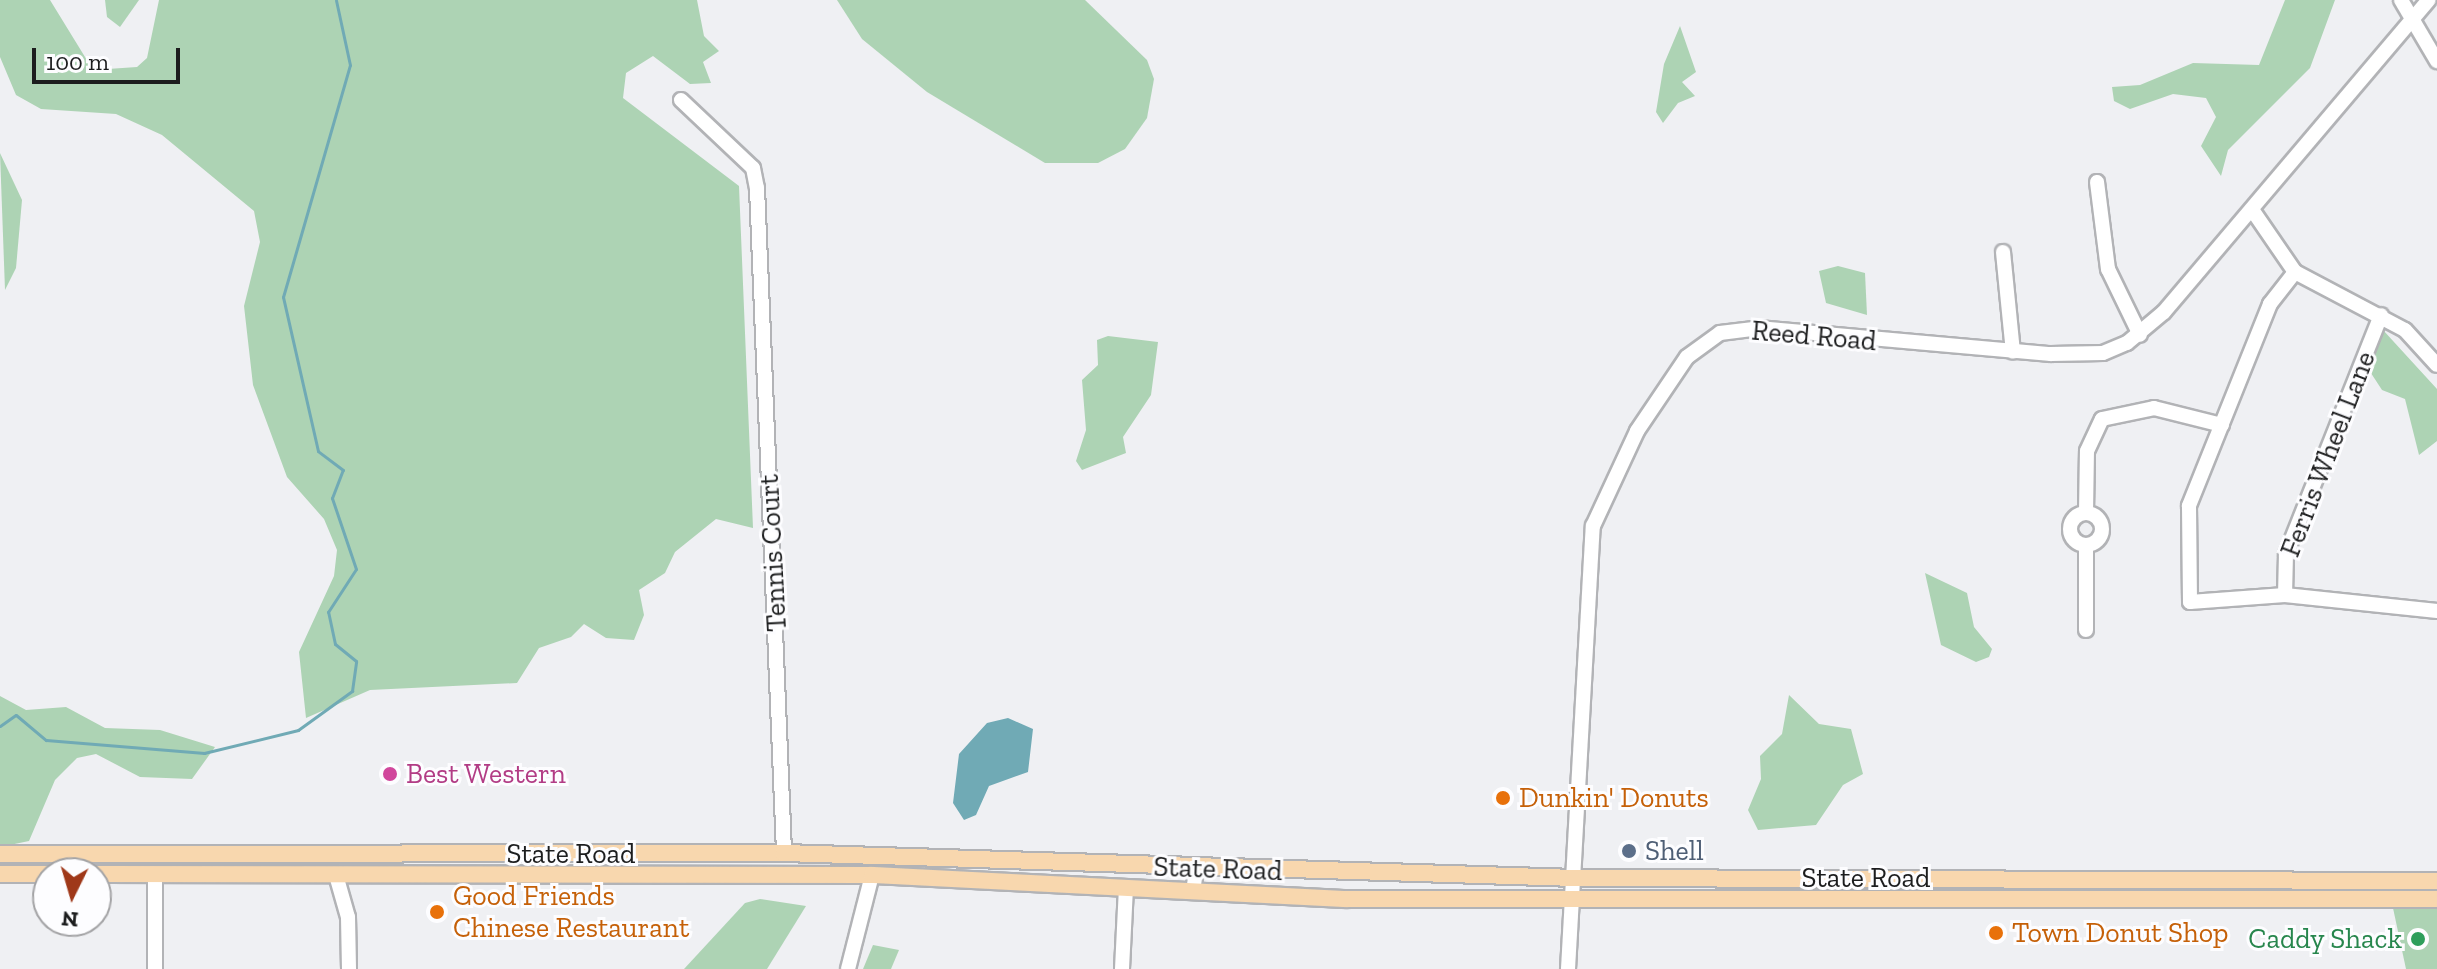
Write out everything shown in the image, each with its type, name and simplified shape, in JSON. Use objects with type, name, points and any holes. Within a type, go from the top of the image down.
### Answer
[{"type":"main road","name":"State Road","points":[[0,854],[784,853],[1029,856],[1196,871],[1573,878],[2437,881]]},
{"type":"main road","points":[[0,874],[32,874]]},
{"type":"main road","name":"State Road","points":[[112,874],[872,875],[1193,892],[1569,899],[2437,899]]},
{"type":"street","points":[[2401,0],[2415,18],[2437,61]]},
{"type":"street","name":"Reed Road","points":[[1568,969],[1569,899],[1573,878],[1593,526],[1630,444],[1687,357],[1720,333],[1758,328],[2013,352],[2103,353],[2140,335],[2253,211],[2429,0]]},
{"type":"street","name":"Tennis Court","points":[[681,100],[753,168],[762,253],[784,853]]},
{"type":"street","points":[[2097,182],[2108,269],[2140,335]]},
{"type":"street","points":[[2253,211],[2295,272],[2381,315],[2437,365]]},
{"type":"street","points":[[2003,252],[2013,352]]},
{"type":"street","points":[[2295,272],[2270,304],[2189,506],[2190,602],[2285,595],[2437,611]]},
{"type":"street","name":"Ferris Wheel Lane","points":[[2285,595],[2286,554],[2381,315]]},
{"type":"street","points":[[2086,630],[2086,545],[2070,529],[2086,513],[2087,451],[2102,419],[2154,408],[2222,425]]},
{"type":"street","points":[[2086,513],[2102,530],[2086,545]]},
{"type":"street","points":[[740,853],[740,876]]},
{"type":"street","points":[[522,875],[523,854]]},
{"type":"street","points":[[1193,892],[1196,871]]},
{"type":"street","points":[[155,874],[155,969]]},
{"type":"street","points":[[336,875],[348,917],[349,969]]},
{"type":"street","points":[[848,969],[872,875]]},
{"type":"street","points":[[1122,969],[1126,888]]},
{"type":"green space","points":[[0,0],[50,0],[93,70],[137,67],[147,58],[159,0],[697,0],[704,36],[719,51],[703,62],[711,83],[690,84],[653,56],[626,73],[623,98],[739,186],[753,528],[716,519],[675,552],[665,573],[639,590],[644,615],[634,640],[606,638],[584,624],[571,637],[539,648],[517,683],[370,690],[306,718],[299,652],[334,576],[337,550],[324,519],[287,477],[253,385],[244,306],[260,242],[254,211],[162,135],[116,114],[41,109],[16,95],[0,57]]},
{"type":"green space","points":[[105,0],[139,0],[120,27],[107,17]]},
{"type":"green space","points":[[837,0],[1085,0],[1147,60],[1154,79],[1147,118],[1125,149],[1098,163],[1045,163],[927,92],[862,39]]},
{"type":"green space","points":[[2285,0],[2335,0],[2310,68],[2228,150],[2221,176],[2201,146],[2216,117],[2206,98],[2173,94],[2130,109],[2114,101],[2112,87],[2140,85],[2193,63],[2259,65]]},
{"type":"green space","points":[[1680,26],[1696,72],[1682,82],[1695,96],[1678,103],[1663,123],[1656,112],[1664,64]]},
{"type":"green space","points":[[0,153],[22,200],[16,268],[5,290]]},
{"type":"green space","points":[[1838,266],[1865,273],[1867,315],[1826,303],[1819,271]]},
{"type":"green space","points":[[2383,330],[2437,389],[2437,441],[2419,455],[2405,399],[2382,390],[2367,367]]},
{"type":"green space","points":[[1108,336],[1158,342],[1151,395],[1123,437],[1126,453],[1082,470],[1076,461],[1086,430],[1082,380],[1098,365],[1097,340]]},
{"type":"green space","points":[[1925,573],[1967,593],[1974,627],[1992,649],[1989,657],[1976,662],[1941,645]]},
{"type":"green space","points":[[1789,695],[1819,724],[1851,729],[1863,774],[1843,785],[1816,825],[1758,830],[1748,810],[1761,779],[1760,756],[1782,734]]},
{"type":"green space","points":[[0,696],[26,710],[66,707],[105,728],[160,730],[215,747],[192,779],[140,777],[96,754],[77,758],[55,780],[29,841],[0,847]]},
{"type":"green space","points":[[760,899],[806,906],[767,969],[684,969],[745,903]]},
{"type":"green space","name":"Caddy Shack","points":[[2393,908],[2437,909],[2437,969],[2406,969]]},
{"type":"green space","points":[[873,945],[899,950],[891,969],[863,969]]},
{"type":"water","points":[[1008,718],[1033,729],[1028,772],[989,786],[976,815],[964,820],[953,803],[959,754],[987,723]]},
{"type":"waterway","points":[[0,726],[16,715],[46,740],[204,753],[298,730],[352,691],[356,661],[335,644],[328,612],[356,569],[332,498],[343,470],[318,451],[283,297],[350,65],[336,0]]},
{"type":"place","name":"Best Western","points":[[390,774]]},
{"type":"place","name":"Dunkin' Donuts","points":[[1503,798]]},
{"type":"place","name":"Shell","points":[[1629,851]]},
{"type":"place","name":"Good Friends Chinese Restaurant","points":[[437,912]]},
{"type":"place","name":"Town Donut Shop","points":[[1996,933]]},
{"type":"place","name":"Caddy Shack","points":[[2418,939]]}]
